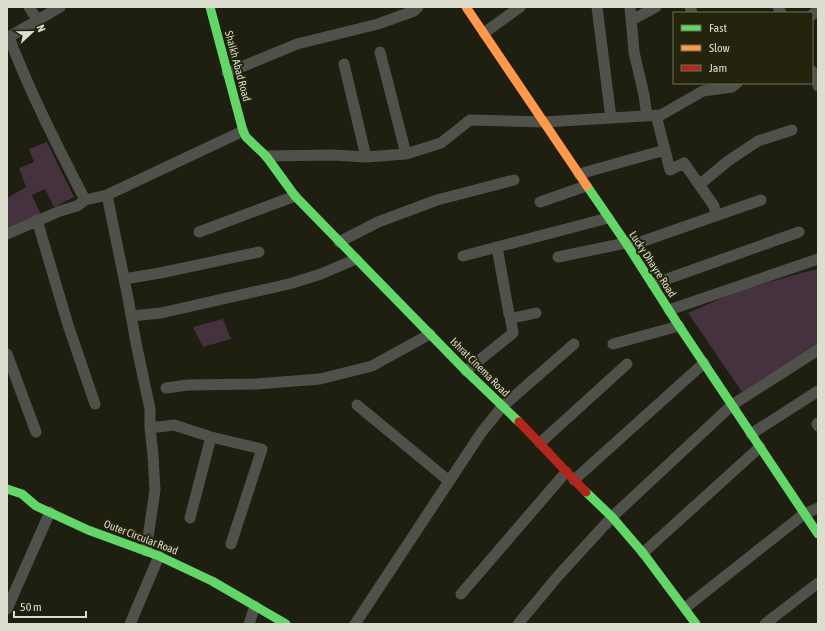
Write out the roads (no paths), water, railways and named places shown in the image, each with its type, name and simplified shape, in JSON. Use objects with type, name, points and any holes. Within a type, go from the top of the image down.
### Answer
[{"type":"main road","name":"Shaikh Abad Road","points":[[210,7],[243,131]]},
{"type":"main road","name":"Lucky Dhayre Road","points":[[466,7],[626,243],[679,326],[818,534]]},
{"type":"main road","name":"Ishrat Cinema Road","points":[[243,131],[266,156],[295,196],[612,517],[643,553],[685,608],[691,622]]},
{"type":"main road","name":"Outer Circular Road","points":[[7,489],[22,494],[36,506],[108,537],[159,556],[212,581],[286,624]]},
{"type":"street","points":[[29,7],[38,21]]},
{"type":"street","points":[[60,7],[8,37],[20,67],[85,200]]},
{"type":"street","points":[[227,73],[297,44],[378,24],[414,11],[418,7]]},
{"type":"street","points":[[484,33],[520,7]]},
{"type":"street","points":[[597,7],[611,118]]},
{"type":"street","points":[[630,7],[634,52],[644,95],[665,150],[670,170],[684,164],[714,206],[716,216]]},
{"type":"street","points":[[632,20],[656,7]]},
{"type":"street","points":[[380,52],[406,154]]},
{"type":"street","points":[[344,64],[366,157]]},
{"type":"street","points":[[813,74],[818,86]]},
{"type":"street","points":[[266,156],[333,155],[366,157],[406,154],[441,143],[470,120],[544,122],[661,115],[703,91],[720,86],[732,86],[735,84]]},
{"type":"street","points":[[699,185],[758,141],[792,130]]},
{"type":"street","points":[[7,234],[37,220],[77,206],[85,200],[107,195],[243,131]]},
{"type":"street","points":[[578,174],[665,150]]},
{"type":"street","points":[[339,242],[378,222],[437,200],[514,180]]},
{"type":"street","points":[[540,202],[586,186]]},
{"type":"street","points":[[107,195],[128,298],[130,316],[150,409],[155,490],[146,551]]},
{"type":"street","points":[[200,232],[295,196]]},
{"type":"street","points":[[558,256],[626,243],[635,244],[761,200]]},
{"type":"street","points":[[463,256],[608,218]]},
{"type":"street","points":[[37,220],[68,325],[95,404]]},
{"type":"street","points":[[652,284],[799,232]]},
{"type":"street","points":[[466,370],[513,333],[510,316],[508,314],[498,247]]},
{"type":"street","points":[[124,279],[259,252]]},
{"type":"street","points":[[130,316],[161,313],[289,284],[321,274],[356,259]]},
{"type":"street","points":[[669,310],[818,259]]},
{"type":"street","points":[[510,316],[513,318],[536,313]]},
{"type":"street","points":[[613,344],[679,326]]},
{"type":"street","points":[[166,388],[188,385],[256,384],[320,379],[372,366],[430,334]]},
{"type":"street","points":[[355,624],[481,433],[502,407],[574,344]]},
{"type":"street","points":[[518,624],[558,576],[612,517],[732,405],[818,350]]},
{"type":"street","points":[[7,354],[36,432]]},
{"type":"street","points":[[461,594],[570,476],[704,363]]},
{"type":"street","points":[[540,444],[627,364]]},
{"type":"street","points":[[751,434],[818,391]]},
{"type":"street","points":[[357,405],[449,481]]},
{"type":"street","points":[[150,428],[174,425],[211,437],[262,449],[231,544]]},
{"type":"street","points":[[190,518],[211,437]]},
{"type":"street","points":[[643,553],[760,447]]},
{"type":"street","points":[[685,608],[804,514],[818,508]]},
{"type":"street","points":[[7,609],[50,512]]},
{"type":"street","points":[[130,624],[159,556]]},
{"type":"street","points":[[765,624],[818,583]]},
{"type":"street","points":[[248,624],[255,606]]}]
